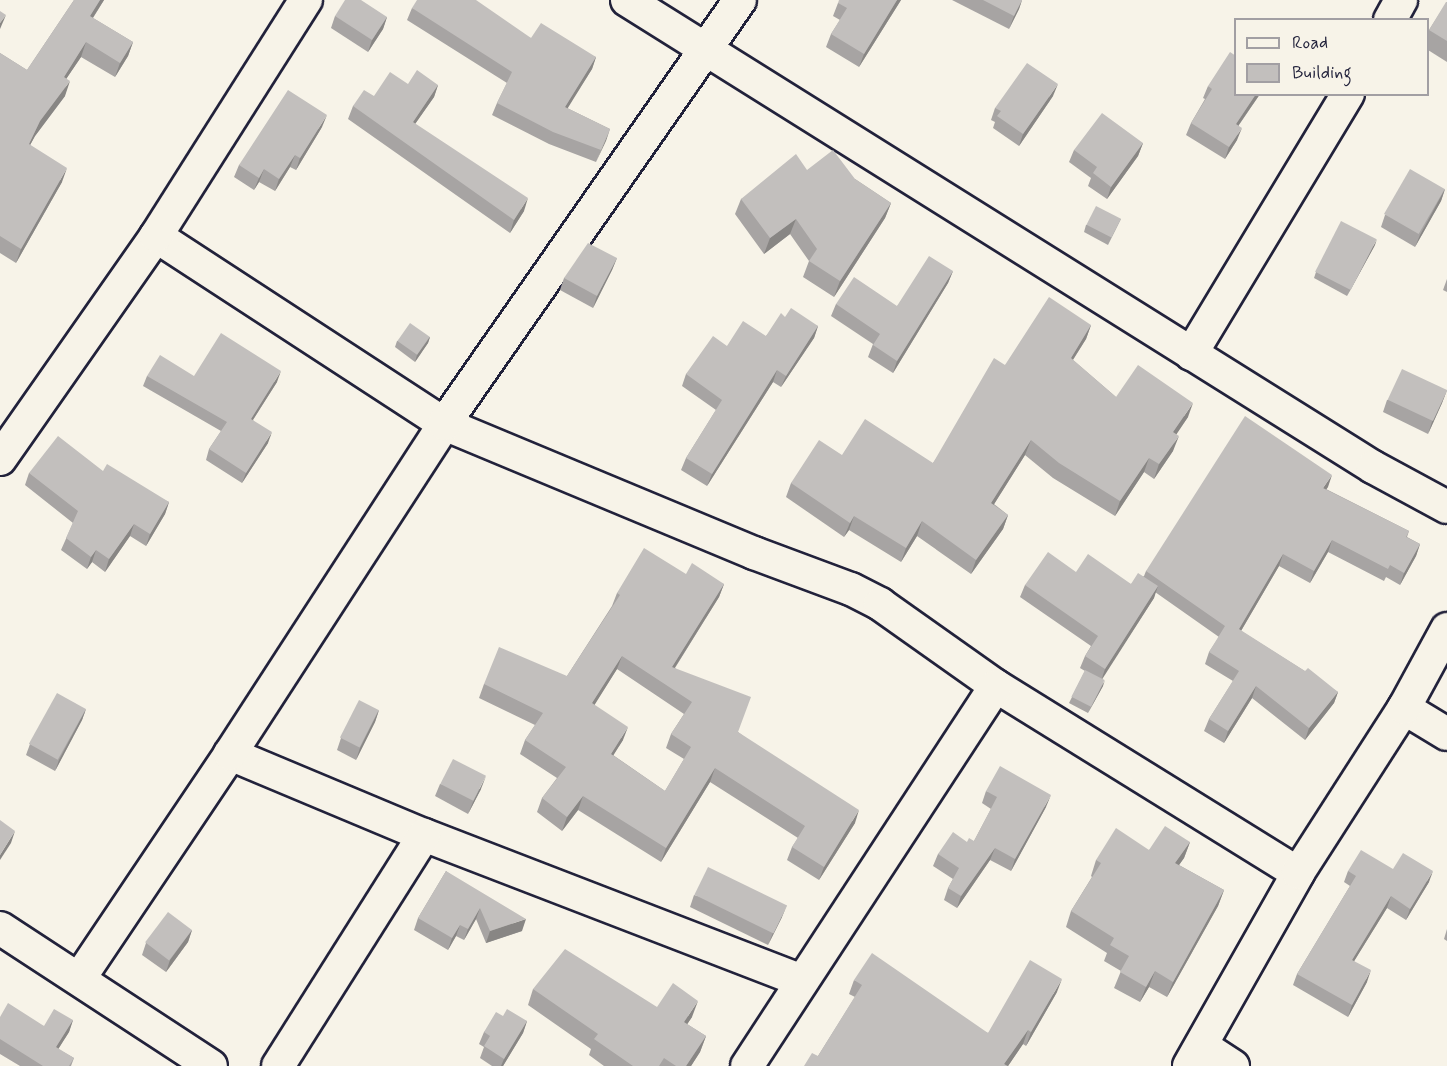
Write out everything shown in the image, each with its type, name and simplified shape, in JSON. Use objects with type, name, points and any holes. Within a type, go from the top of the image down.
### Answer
[{"type":"street","points":[[0,459],[156,236],[306,0]]},
{"type":"street","points":[[627,0],[706,52],[1373,467],[1447,507]]},
{"type":"street","points":[[79,979],[230,754],[444,424],[624,162],[706,52],[740,0]]},
{"type":"street","points":[[1391,18],[1401,0]]},
{"type":"street","points":[[1191,354],[1347,96]]},
{"type":"street","points":[[156,236],[444,424],[754,553],[851,589],[880,604],[996,686],[1298,873]]},
{"type":"street","points":[[1233,1066],[1195,1056],[1298,873],[1404,708],[1447,629]]},
{"type":"street","points":[[747,1066],[800,980],[996,686]]},
{"type":"street","points":[[1404,708],[1447,734]]},
{"type":"street","points":[[230,754],[424,835],[800,980]]},
{"type":"street","points":[[278,1066],[424,835]]},
{"type":"street","points":[[0,928],[211,1066]]},
{"type":"building","points":[[74,0],[100,0],[90,16],[133,42],[120,63],[86,42],[64,77],[70,81],[40,121],[29,144],[67,168],[21,249],[0,236],[0,53],[27,70]]},
{"type":"building","points":[[345,0],[361,0],[387,17],[372,40],[335,16]]},
{"type":"building","points":[[417,0],[476,0],[531,38],[541,23],[596,57],[565,107],[610,129],[601,150],[553,132],[497,103],[512,72],[412,8]]},
{"type":"building","points":[[839,0],[897,0],[864,54],[831,34],[847,8],[838,3]]},
{"type":"building","points":[[983,0],[1022,0],[1014,16]]},
{"type":"building","points":[[1447,2],[1447,41],[1429,30]]},
{"type":"building","points":[[0,11],[6,15],[0,23]]},
{"type":"building","points":[[1230,52],[1234,55],[1234,96],[1255,96],[1236,124],[1242,128],[1229,147],[1191,123],[1212,89],[1208,86]]},
{"type":"building","points":[[1027,63],[1058,84],[1023,134],[997,116],[1001,111],[995,108]]},
{"type":"building","points":[[417,70],[438,85],[413,122],[528,198],[514,220],[353,106],[364,90],[374,96],[390,72],[408,84]]},
{"type":"building","points":[[288,90],[327,115],[300,158],[295,155],[279,179],[264,169],[259,178],[239,165]]},
{"type":"building","points":[[1102,113],[1143,143],[1111,187],[1093,173],[1097,167],[1074,150]]},
{"type":"building","points":[[833,150],[855,179],[891,203],[840,281],[809,261],[817,249],[796,219],[770,238],[741,199],[796,154],[807,170]]},
{"type":"building","points":[[1410,169],[1445,189],[1419,234],[1384,214]]},
{"type":"building","points":[[1096,206],[1121,219],[1111,237],[1086,225]]},
{"type":"building","points":[[1341,221],[1377,239],[1351,290],[1315,272]]},
{"type":"building","points":[[588,243],[617,258],[597,296],[564,278]]},
{"type":"building","points":[[929,256],[953,271],[897,361],[873,345],[880,334],[836,304],[854,277],[897,306]]},
{"type":"building","points":[[1049,297],[1091,325],[1071,358],[1116,397],[1138,365],[1193,403],[1173,432],[1179,436],[1159,464],[1149,458],[1120,501],[1059,463],[1031,440],[991,503],[1008,515],[976,560],[922,521],[906,548],[854,516],[850,523],[791,483],[819,440],[842,455],[865,419],[933,463],[994,358],[1005,365]]},
{"type":"building","points":[[791,308],[818,326],[786,376],[777,370],[712,474],[686,458],[722,400],[686,374],[713,336],[727,346],[743,321],[766,336],[781,313],[785,317]]},
{"type":"building","points":[[410,323],[430,337],[417,355],[397,341]]},
{"type":"building","points":[[221,333],[281,371],[251,419],[272,432],[246,473],[209,449],[227,422],[147,376],[160,355],[194,376]]},
{"type":"building","points":[[1402,369],[1447,390],[1433,421],[1388,400]]},
{"type":"building","points":[[1245,416],[1332,475],[1323,488],[1409,531],[1406,537],[1420,544],[1404,573],[1390,565],[1388,569],[1332,540],[1314,571],[1283,554],[1239,629],[1305,671],[1308,668],[1338,692],[1309,728],[1256,686],[1228,731],[1209,719],[1239,671],[1209,652],[1225,626],[1146,571]]},
{"type":"building","points":[[58,436],[103,471],[107,464],[169,502],[150,534],[134,524],[109,559],[96,550],[91,557],[66,538],[78,511],[29,473]]},
{"type":"building","points":[[644,548],[686,574],[692,563],[724,584],[672,667],[751,697],[738,732],[859,810],[824,867],[792,847],[805,826],[715,768],[666,848],[583,796],[567,817],[542,798],[566,767],[525,740],[543,713],[484,684],[499,647],[567,676],[620,595],[617,593]],"holes":[[[622,656],[692,702],[671,734],[691,747],[665,791],[611,754],[628,727],[592,703]]]},
{"type":"building","points":[[1048,552],[1076,572],[1088,554],[1131,584],[1138,573],[1158,586],[1105,669],[1085,656],[1098,636],[1025,585]]},
{"type":"building","points":[[1085,670],[1105,680],[1091,707],[1071,697]]},
{"type":"building","points":[[57,693],[86,709],[58,760],[29,744]]},
{"type":"building","points":[[359,700],[379,710],[360,747],[340,737]]},
{"type":"building","points":[[453,759],[486,776],[473,801],[440,784]]},
{"type":"building","points":[[1000,766],[1051,795],[1015,859],[995,848],[961,896],[948,888],[959,868],[938,854],[953,832],[967,842],[969,838],[974,841],[997,797],[986,791]]},
{"type":"building","points":[[0,820],[15,831],[0,855]]},
{"type":"building","points":[[1165,826],[1190,842],[1175,863],[1224,890],[1173,982],[1155,971],[1146,987],[1120,972],[1129,956],[1110,945],[1114,938],[1071,911],[1101,863],[1096,860],[1116,828],[1149,850]]},
{"type":"building","points":[[1361,850],[1393,869],[1403,853],[1433,871],[1410,909],[1391,896],[1352,960],[1371,970],[1352,1005],[1297,974],[1356,876],[1348,871]]},
{"type":"building","points":[[708,867],[787,906],[774,933],[694,895]]},
{"type":"building","points":[[446,871],[526,919],[490,931],[480,908],[468,929],[460,925],[452,938],[418,918]]},
{"type":"building","points":[[168,912],[192,930],[169,960],[145,942]]},
{"type":"building","points":[[565,949],[657,1007],[673,983],[698,1001],[684,1022],[706,1036],[686,1066],[676,1066],[664,1058],[659,1066],[633,1066],[594,1039],[598,1034],[533,989]]},
{"type":"building","points":[[872,953],[988,1033],[1030,960],[1062,979],[1031,1032],[1028,1030],[1004,1064],[1007,1066],[804,1066],[812,1053],[818,1056],[862,985],[854,980]]},
{"type":"building","points":[[8,1003],[44,1026],[54,1009],[73,1020],[56,1047],[74,1058],[69,1066],[43,1066],[0,1039],[0,1017]]},
{"type":"building","points":[[507,1009],[527,1021],[504,1059],[484,1046],[490,1036],[484,1032],[496,1012],[503,1016]]}]
